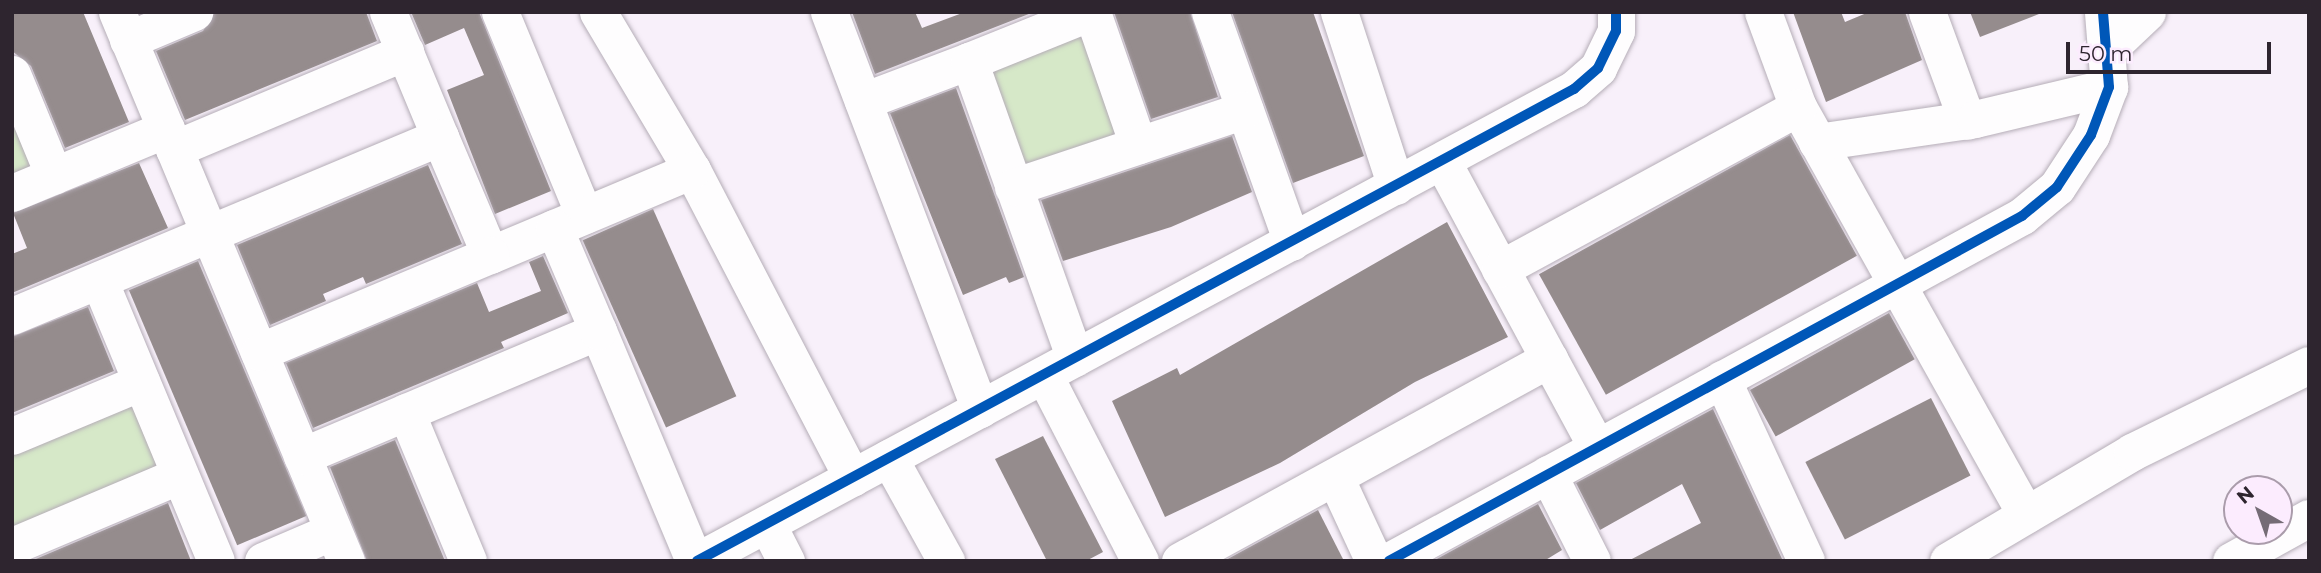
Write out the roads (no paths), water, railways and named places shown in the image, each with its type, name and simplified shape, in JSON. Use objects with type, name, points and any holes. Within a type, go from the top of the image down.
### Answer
[{"type":"street","points":[[194,12],[122,26],[340,546],[263,561]]},
{"type":"street","points":[[388,12],[490,255]]},
{"type":"street","points":[[500,12],[569,221],[598,331],[696,561],[1574,89],[1598,68],[1616,30],[1616,12]]},
{"type":"street","points":[[598,12],[692,170],[852,478]]},
{"type":"street","points":[[829,12],[980,409]]},
{"type":"street","points":[[863,101],[1091,12],[1138,145]]},
{"type":"street","points":[[1210,12],[1292,242]]},
{"type":"street","points":[[1339,12],[1396,186]]},
{"type":"street","points":[[1763,12],[1798,107],[2026,515]]},
{"type":"street","points":[[1927,12],[1967,121]]},
{"type":"street","points":[[1389,561],[2022,216],[2057,187],[2091,135],[2109,87],[2110,47],[2103,12]]},
{"type":"street","points":[[2110,47],[2147,12]]},
{"type":"street","points":[[12,193],[54,176],[170,139],[405,52]]},
{"type":"street","points":[[969,61],[1013,187],[1059,367],[1140,561]]},
{"type":"street","points":[[12,74],[54,176]]},
{"type":"street","points":[[1817,142],[1967,121],[2109,87]]},
{"type":"street","points":[[1500,269],[1798,107]]},
{"type":"street","points":[[1013,187],[1245,110]]},
{"type":"street","points":[[12,316],[440,136]]},
{"type":"street","points":[[1442,161],[1597,447]]},
{"type":"street","points":[[259,352],[692,170]]},
{"type":"street","points":[[99,280],[216,561]]},
{"type":"street","points":[[302,456],[598,331]]},
{"type":"street","points":[[1180,561],[1549,359]]},
{"type":"street","points":[[1948,561],[2132,452],[2309,365]]},
{"type":"street","points":[[1722,379],[1806,561]]},
{"type":"street","points":[[12,436],[141,382]]},
{"type":"street","points":[[406,412],[468,561]]},
{"type":"street","points":[[890,458],[946,561]]},
{"type":"street","points":[[1548,474],[1592,561]]},
{"type":"street","points":[[12,546],[180,475]]},
{"type":"street","points":[[1335,477],[1374,561]]},
{"type":"street","points":[[2231,561],[2309,519]]},
{"type":"street","points":[[767,523],[786,561]]}]
